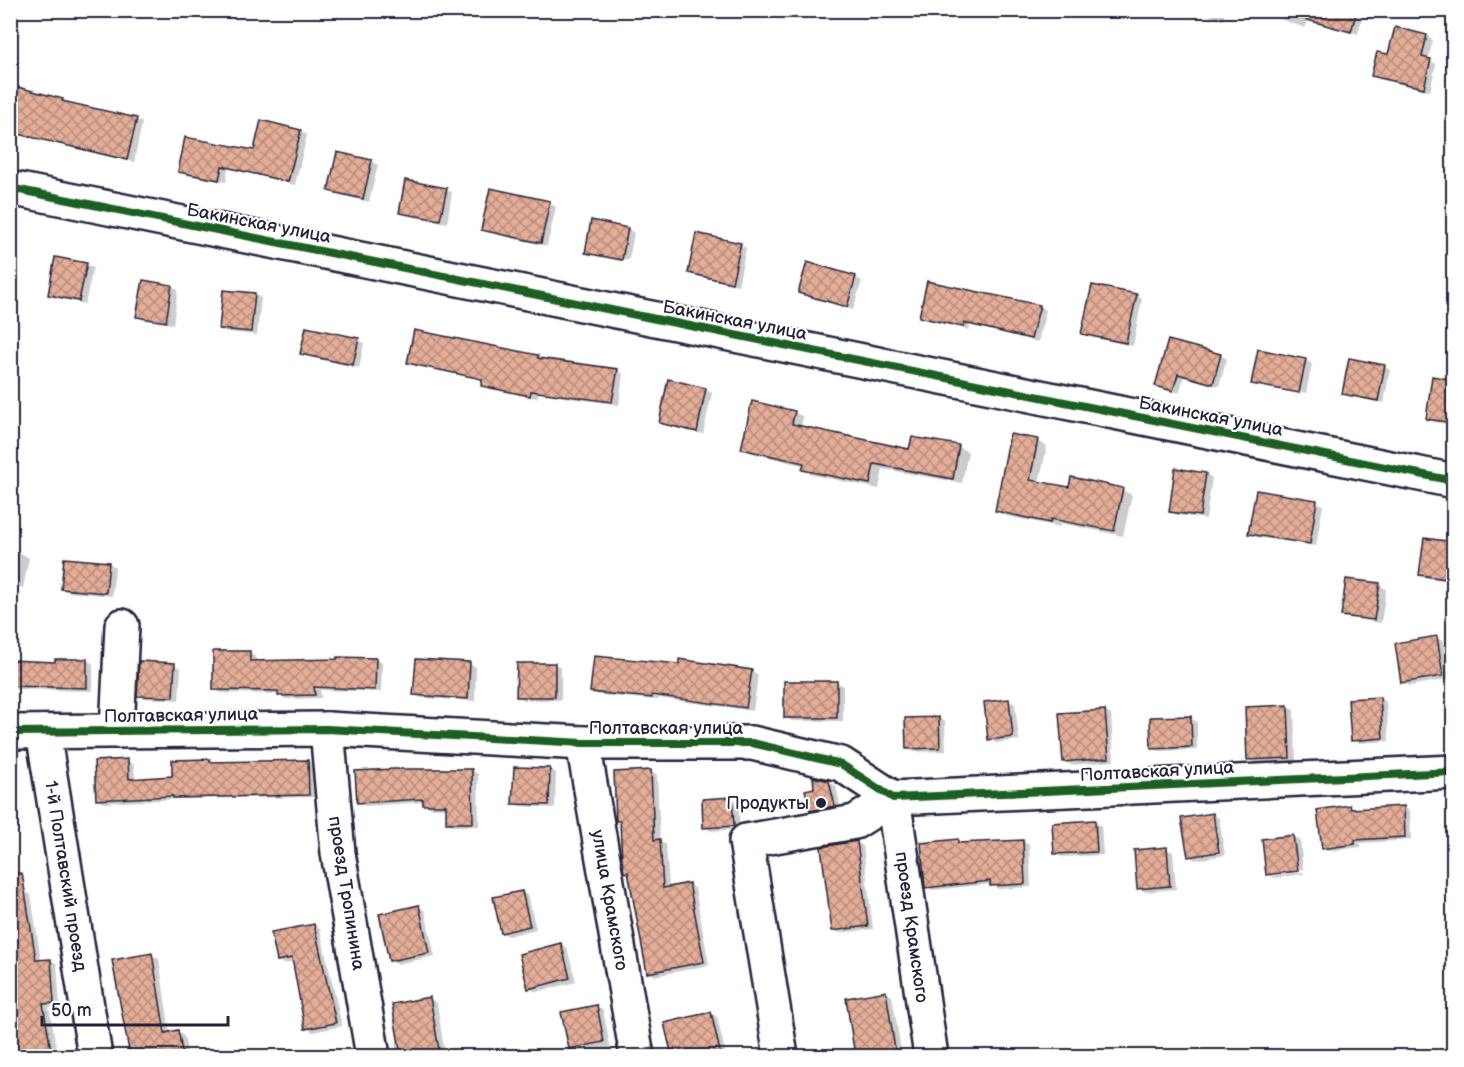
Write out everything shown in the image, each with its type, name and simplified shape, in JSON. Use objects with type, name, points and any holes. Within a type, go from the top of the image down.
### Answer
[{"type":"street","name":"Бакинская улица","points":[[10,188],[1454,481]]},
{"type":"street","points":[[117,731],[122,626]]},
{"type":"street","name":"Полтавская улица","points":[[10,732],[327,729],[584,743],[752,743],[841,764],[893,798],[1454,772]]},
{"type":"street","name":"проезд Тропинина","points":[[327,729],[338,853],[373,1056]]},
{"type":"street","name":"1-й Полтавский проезд","points":[[43,732],[95,1056]]},
{"type":"street","name":"улица Крамского","points":[[584,743],[638,1056]]},
{"type":"street","points":[[781,1056],[746,841],[855,822],[893,798]]},
{"type":"street","name":"проезд Крамского","points":[[893,798],[931,1056]]},
{"type":"building","points":[[1296,10],[1357,10],[1351,32],[1296,17]]},
{"type":"building","points":[[1395,27],[1427,35],[1422,57],[1431,59],[1424,88],[1371,76],[1377,52],[1388,54]]},
{"type":"building","points":[[10,85],[63,99],[62,101],[137,118],[127,160],[10,132]]},
{"type":"building","points":[[261,120],[301,130],[288,182],[222,166],[219,180],[178,172],[185,137],[254,150]]},
{"type":"building","points":[[337,152],[372,160],[363,199],[328,191]]},
{"type":"building","points":[[405,180],[447,188],[440,220],[399,213]]},
{"type":"building","points":[[490,188],[550,201],[541,243],[481,230]]},
{"type":"building","points":[[591,220],[628,228],[622,260],[585,253]]},
{"type":"building","points":[[696,233],[741,243],[732,283],[688,273]]},
{"type":"building","points":[[55,257],[87,263],[79,301],[48,295]]},
{"type":"building","points":[[807,262],[856,276],[847,307],[798,293]]},
{"type":"building","points":[[143,280],[172,285],[166,322],[136,317]]},
{"type":"building","points":[[927,281],[1040,305],[1031,339],[964,323],[963,327],[919,317]]},
{"type":"building","points":[[1092,285],[1137,294],[1126,343],[1081,334]]},
{"type":"building","points":[[223,290],[255,293],[251,332],[219,329]]},
{"type":"building","points":[[306,327],[359,338],[353,365],[300,354]]},
{"type":"building","points":[[414,330],[538,355],[538,358],[618,369],[612,402],[531,391],[530,396],[481,386],[482,379],[407,363]]},
{"type":"building","points":[[1168,340],[1221,354],[1213,384],[1178,374],[1173,391],[1155,386]]},
{"type":"building","points":[[1258,349],[1306,359],[1299,393],[1251,384]]},
{"type":"building","points":[[1349,358],[1385,365],[1378,401],[1342,394]]},
{"type":"building","points":[[1432,376],[1454,380],[1454,423],[1426,419]]},
{"type":"building","points":[[668,379],[706,388],[697,432],[659,423]]},
{"type":"building","points":[[752,401],[795,411],[792,424],[909,449],[912,437],[959,445],[953,479],[874,464],[870,484],[802,470],[804,463],[741,449]]},
{"type":"building","points":[[1010,434],[1038,439],[1030,480],[1069,487],[1071,477],[1123,488],[1114,531],[1051,519],[1050,523],[995,511]]},
{"type":"building","points":[[1175,468],[1206,473],[1200,516],[1169,512]]},
{"type":"building","points":[[1256,490],[1317,500],[1310,544],[1248,534]]},
{"type":"building","points":[[1424,538],[1454,542],[1454,580],[1419,575]]},
{"type":"building","points":[[64,558],[109,562],[106,593],[61,589]]},
{"type":"building","points":[[1346,579],[1380,583],[1374,620],[1341,616]]},
{"type":"building","points":[[1437,636],[1443,676],[1401,683],[1395,643]]},
{"type":"building","points":[[213,651],[250,651],[250,661],[337,659],[337,657],[376,658],[375,690],[314,687],[315,695],[278,696],[278,691],[213,690]]},
{"type":"building","points":[[594,656],[679,664],[679,659],[752,670],[746,708],[652,695],[652,698],[590,692]]},
{"type":"building","points":[[55,659],[87,659],[87,688],[10,686],[10,660],[55,662]]},
{"type":"building","points":[[416,659],[470,662],[468,699],[413,695]]},
{"type":"building","points":[[139,661],[175,663],[173,697],[137,696]]},
{"type":"building","points":[[517,663],[555,663],[555,697],[516,697]]},
{"type":"building","points":[[784,681],[837,681],[837,718],[784,718]]},
{"type":"building","points":[[1380,697],[1383,738],[1351,741],[1348,699]]},
{"type":"building","points":[[1009,699],[1013,737],[988,740],[984,702]]},
{"type":"building","points":[[1288,705],[1290,758],[1247,760],[1245,707]]},
{"type":"building","points":[[1105,710],[1109,758],[1063,762],[1059,713]]},
{"type":"building","points":[[1191,716],[1192,747],[1151,749],[1150,717]]},
{"type":"building","points":[[939,717],[940,748],[906,749],[905,718]]},
{"type":"building","points":[[128,759],[129,779],[172,776],[172,760],[210,759],[210,762],[308,760],[309,795],[173,798],[173,796],[96,800],[94,761]]},
{"type":"building","points":[[514,767],[550,768],[549,805],[512,804]]},
{"type":"building","points":[[472,769],[473,823],[446,823],[446,805],[423,805],[423,799],[357,803],[355,771]]},
{"type":"building","points":[[651,770],[654,840],[660,839],[663,888],[689,883],[704,962],[647,973],[628,872],[624,873],[622,861],[620,821],[616,821],[614,772]]},
{"type":"building","name":"Продукты","points":[[813,777],[829,781],[835,806],[810,811],[805,790],[814,788]]},
{"type":"building","points":[[732,797],[734,826],[703,828],[702,799]]},
{"type":"building","points":[[1350,805],[1351,809],[1404,806],[1405,837],[1355,840],[1355,844],[1322,849],[1317,810]]},
{"type":"building","points":[[1213,813],[1219,852],[1188,857],[1181,818]]},
{"type":"building","points":[[1095,820],[1097,852],[1054,854],[1052,823]]},
{"type":"building","points":[[1293,835],[1298,871],[1266,875],[1262,839]]},
{"type":"building","points":[[958,839],[958,843],[1023,840],[1025,884],[990,886],[990,881],[925,888],[921,843]]},
{"type":"building","points":[[857,841],[868,926],[832,931],[821,847]]},
{"type":"building","points":[[1167,847],[1170,886],[1137,889],[1134,850]]},
{"type":"building","points":[[22,873],[36,960],[51,959],[54,1003],[43,1004],[52,1056],[31,1056],[30,1051],[10,1054],[10,1027],[14,1026],[10,969],[10,874]]},
{"type":"building","points":[[522,891],[530,926],[501,933],[493,897]]},
{"type":"building","points":[[419,905],[429,953],[389,961],[379,914]]},
{"type":"building","points":[[314,924],[336,1023],[305,1029],[292,958],[277,961],[271,932]]},
{"type":"building","points":[[561,943],[570,978],[528,989],[519,954]]},
{"type":"building","points":[[152,953],[165,1033],[178,1030],[183,1056],[130,1056],[112,960]]},
{"type":"building","points":[[886,991],[896,1056],[855,1056],[846,998]]},
{"type":"building","points":[[430,997],[440,1056],[401,1056],[392,1004]]},
{"type":"building","points":[[597,1005],[604,1042],[569,1049],[561,1012]]},
{"type":"building","points":[[711,1012],[721,1056],[672,1056],[664,1023]]},
{"type":"cycle path","points":[[10,188],[1454,481]]},
{"type":"cycle path","points":[[10,732],[327,729],[583,743],[752,743],[841,764],[893,798],[1454,772]]},
{"type":"place","name":"Продукты","points":[[821,803]]}]
